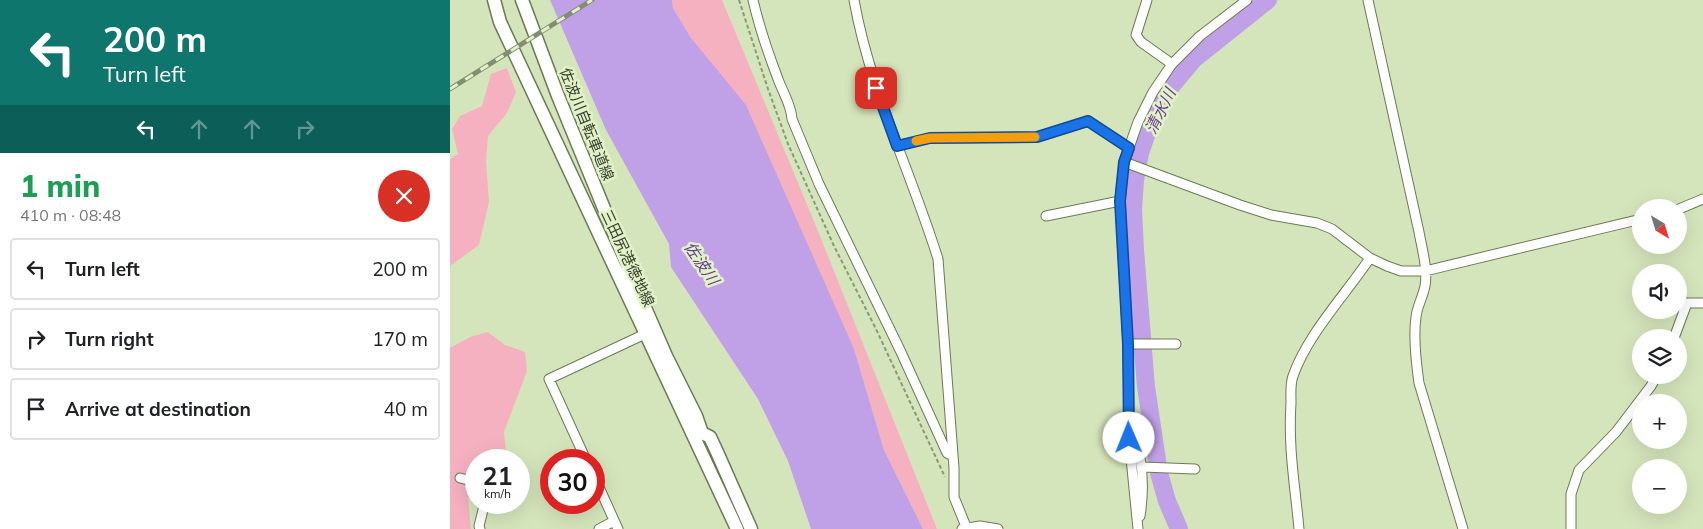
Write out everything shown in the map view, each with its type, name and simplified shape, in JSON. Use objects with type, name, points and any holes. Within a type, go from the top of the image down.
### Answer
[{"type":"main road","name":"三田尻港徳地線","points":[[494,0],[500,22],[645,334],[698,435],[737,529]]},
{"type":"main road","name":"佐波川自転車道線","points":[[522,0],[562,105],[636,285],[666,356],[696,416],[698,435],[710,438],[751,529]]},
{"type":"street","points":[[753,0],[777,77],[792,111],[792,119],[819,184],[900,350],[947,453],[953,456]]},
{"type":"street","points":[[854,0],[858,23],[876,88],[938,259],[953,456],[954,497],[965,528],[980,526],[998,529]]},
{"type":"street","points":[[1147,0],[1136,34],[1141,42],[1172,64]]},
{"type":"street","points":[[1138,528],[1134,498],[1129,417],[1128,344],[1120,201],[1129,148],[1138,122],[1153,92],[1172,64],[1200,36],[1247,0]]},
{"type":"street","points":[[1368,0],[1419,232],[1425,270],[1425,286],[1419,300],[1416,318],[1416,365],[1419,383],[1463,529]]},
{"type":"street","points":[[897,146],[930,138],[1037,137],[1088,121],[1129,148]]},
{"type":"street","points":[[1126,163],[1271,215],[1317,223],[1332,229],[1370,258],[1400,271],[1425,270],[1632,221]]},
{"type":"street","points":[[1688,205],[1703,199]]},
{"type":"street","points":[[1046,216],[1120,201]]},
{"type":"street","points":[[1299,529],[1289,434],[1292,378],[1301,358],[1333,307],[1354,283],[1370,258]]},
{"type":"street","points":[[1677,329],[1687,303],[1703,303]]},
{"type":"street","points":[[581,449],[549,379],[645,334]]},
{"type":"street","points":[[1128,344],[1176,344]]},
{"type":"street","points":[[1571,529],[1571,494],[1579,470],[1616,432],[1652,384]]},
{"type":"street","points":[[1129,417],[1140,452],[1142,467],[1143,496],[1138,528]]},
{"type":"street","points":[[1142,467],[1195,469]]},
{"type":"street","points":[[460,478],[465,479]]},
{"type":"street","points":[[599,529],[616,525],[605,500]]},
{"type":"street","points":[[480,529],[482,514]]},
{"type":"shaded area","points":[[672,0],[722,0],[818,231],[937,529],[923,529],[884,450],[854,349],[691,38],[673,8]]},
{"type":"shaded area","points":[[507,68],[516,92],[507,113],[488,136],[486,161],[489,202],[479,245],[450,266],[450,159],[458,154],[452,129],[460,116],[482,106],[491,74]]},
{"type":"shaded area","points":[[488,332],[505,345],[525,352],[527,371],[504,432],[506,449],[465,449],[465,514],[470,514],[471,529],[450,529],[450,348],[470,337]]},
{"type":"water","name":"佐波川","points":[[550,0],[672,0],[673,8],[691,38],[746,105],[854,349],[884,450],[923,529],[811,529],[788,461],[758,399],[671,267],[669,244],[606,130]]},
{"type":"waterway","name":"清水川","points":[[1179,529],[1167,501],[1159,473],[1146,387],[1135,250],[1133,209],[1135,180],[1140,153],[1150,124],[1168,90],[1194,59],[1268,0]]},
{"type":"railway","points":[[450,89],[592,0]]},
{"type":"slow traffic","points":[[916,141],[930,138],[1035,137]]},
{"type":"route","points":[[876,88],[897,146],[930,138],[1037,137],[1088,121],[1129,148],[1124,162],[1120,201],[1128,344],[1129,438]]}]
